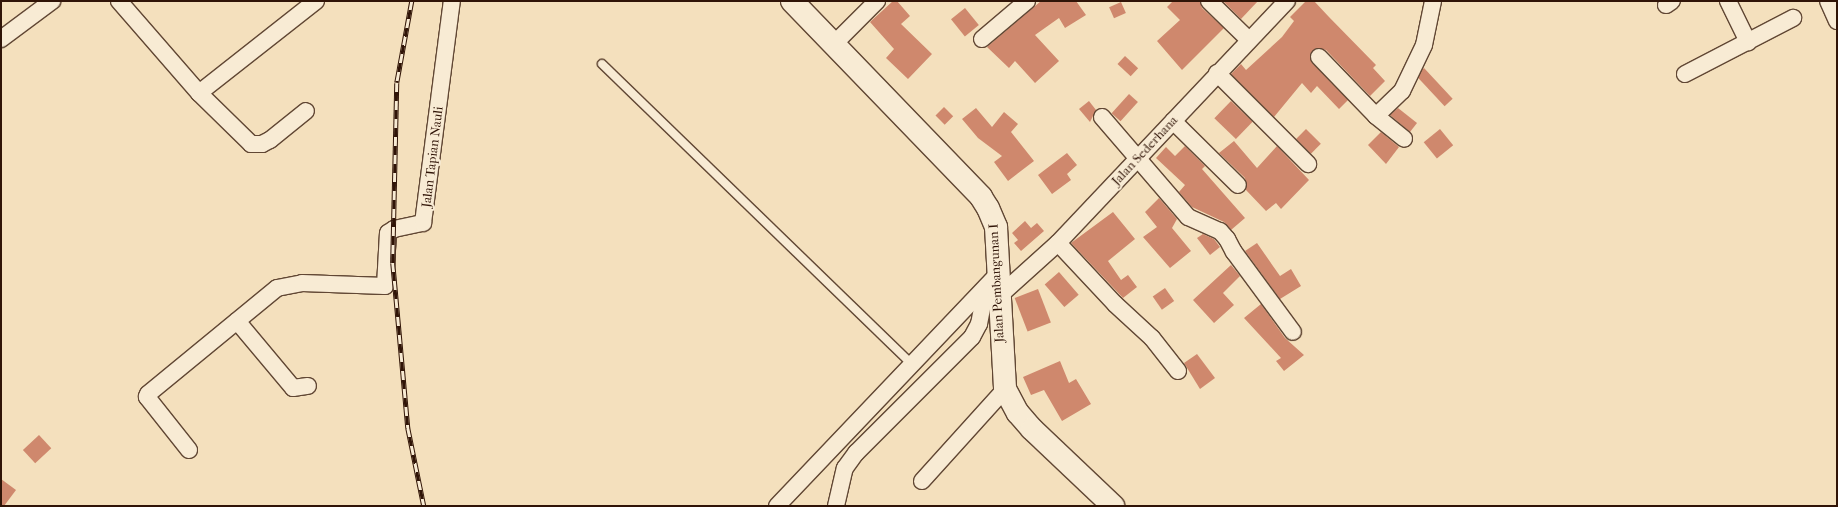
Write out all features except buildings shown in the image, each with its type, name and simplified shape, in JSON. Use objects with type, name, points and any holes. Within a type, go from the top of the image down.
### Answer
[{"type":"main road","name":"Jalan Pembangunan I","points":[[792,1],[981,197],[996,227],[994,286],[1005,389],[1018,413],[1032,429],[1112,506]]},
{"type":"street","points":[[1,39],[52,1]]},
{"type":"street","points":[[119,1],[199,93],[251,144],[262,144],[270,140],[306,111]]},
{"type":"street","points":[[199,93],[316,1]]},
{"type":"street","name":"Jalan Tapian Nauli","points":[[237,321],[270,293],[285,285],[302,283],[385,286],[388,233],[394,228],[420,225],[425,219],[452,1]]},
{"type":"street","points":[[834,44],[877,1]]},
{"type":"street","points":[[982,38],[1027,1]]},
{"type":"street","points":[[1210,1],[1249,40]]},
{"type":"street","name":"Jalan Sederhana","points":[[777,506],[912,364],[994,286],[1058,243],[1287,1]]},
{"type":"street","points":[[1376,116],[1402,91],[1424,45],[1433,1]]},
{"type":"street","points":[[1728,1],[1748,42]]},
{"type":"street","points":[[1828,1],[1837,21]]},
{"type":"street","points":[[1685,74],[1793,18]]},
{"type":"street","points":[[1319,57],[1376,116],[1404,139]]},
{"type":"street","points":[[1218,73],[1308,164]]},
{"type":"street","points":[[1102,117],[1188,217],[1220,231],[1293,332]]},
{"type":"street","points":[[1173,121],[1238,185]]},
{"type":"street","points":[[1058,243],[1115,304],[1152,338],[1178,371]]},
{"type":"street","points":[[836,506],[845,468],[856,452],[972,337],[979,324],[994,286]]},
{"type":"street","points":[[189,450],[147,397],[237,321],[293,388],[308,386]]},
{"type":"street","points":[[922,480],[1005,389]]},
{"type":"lane","points":[[602,64],[912,364]]},
{"type":"railway","points":[[412,1],[397,83],[393,263],[408,428],[424,506]]}]
